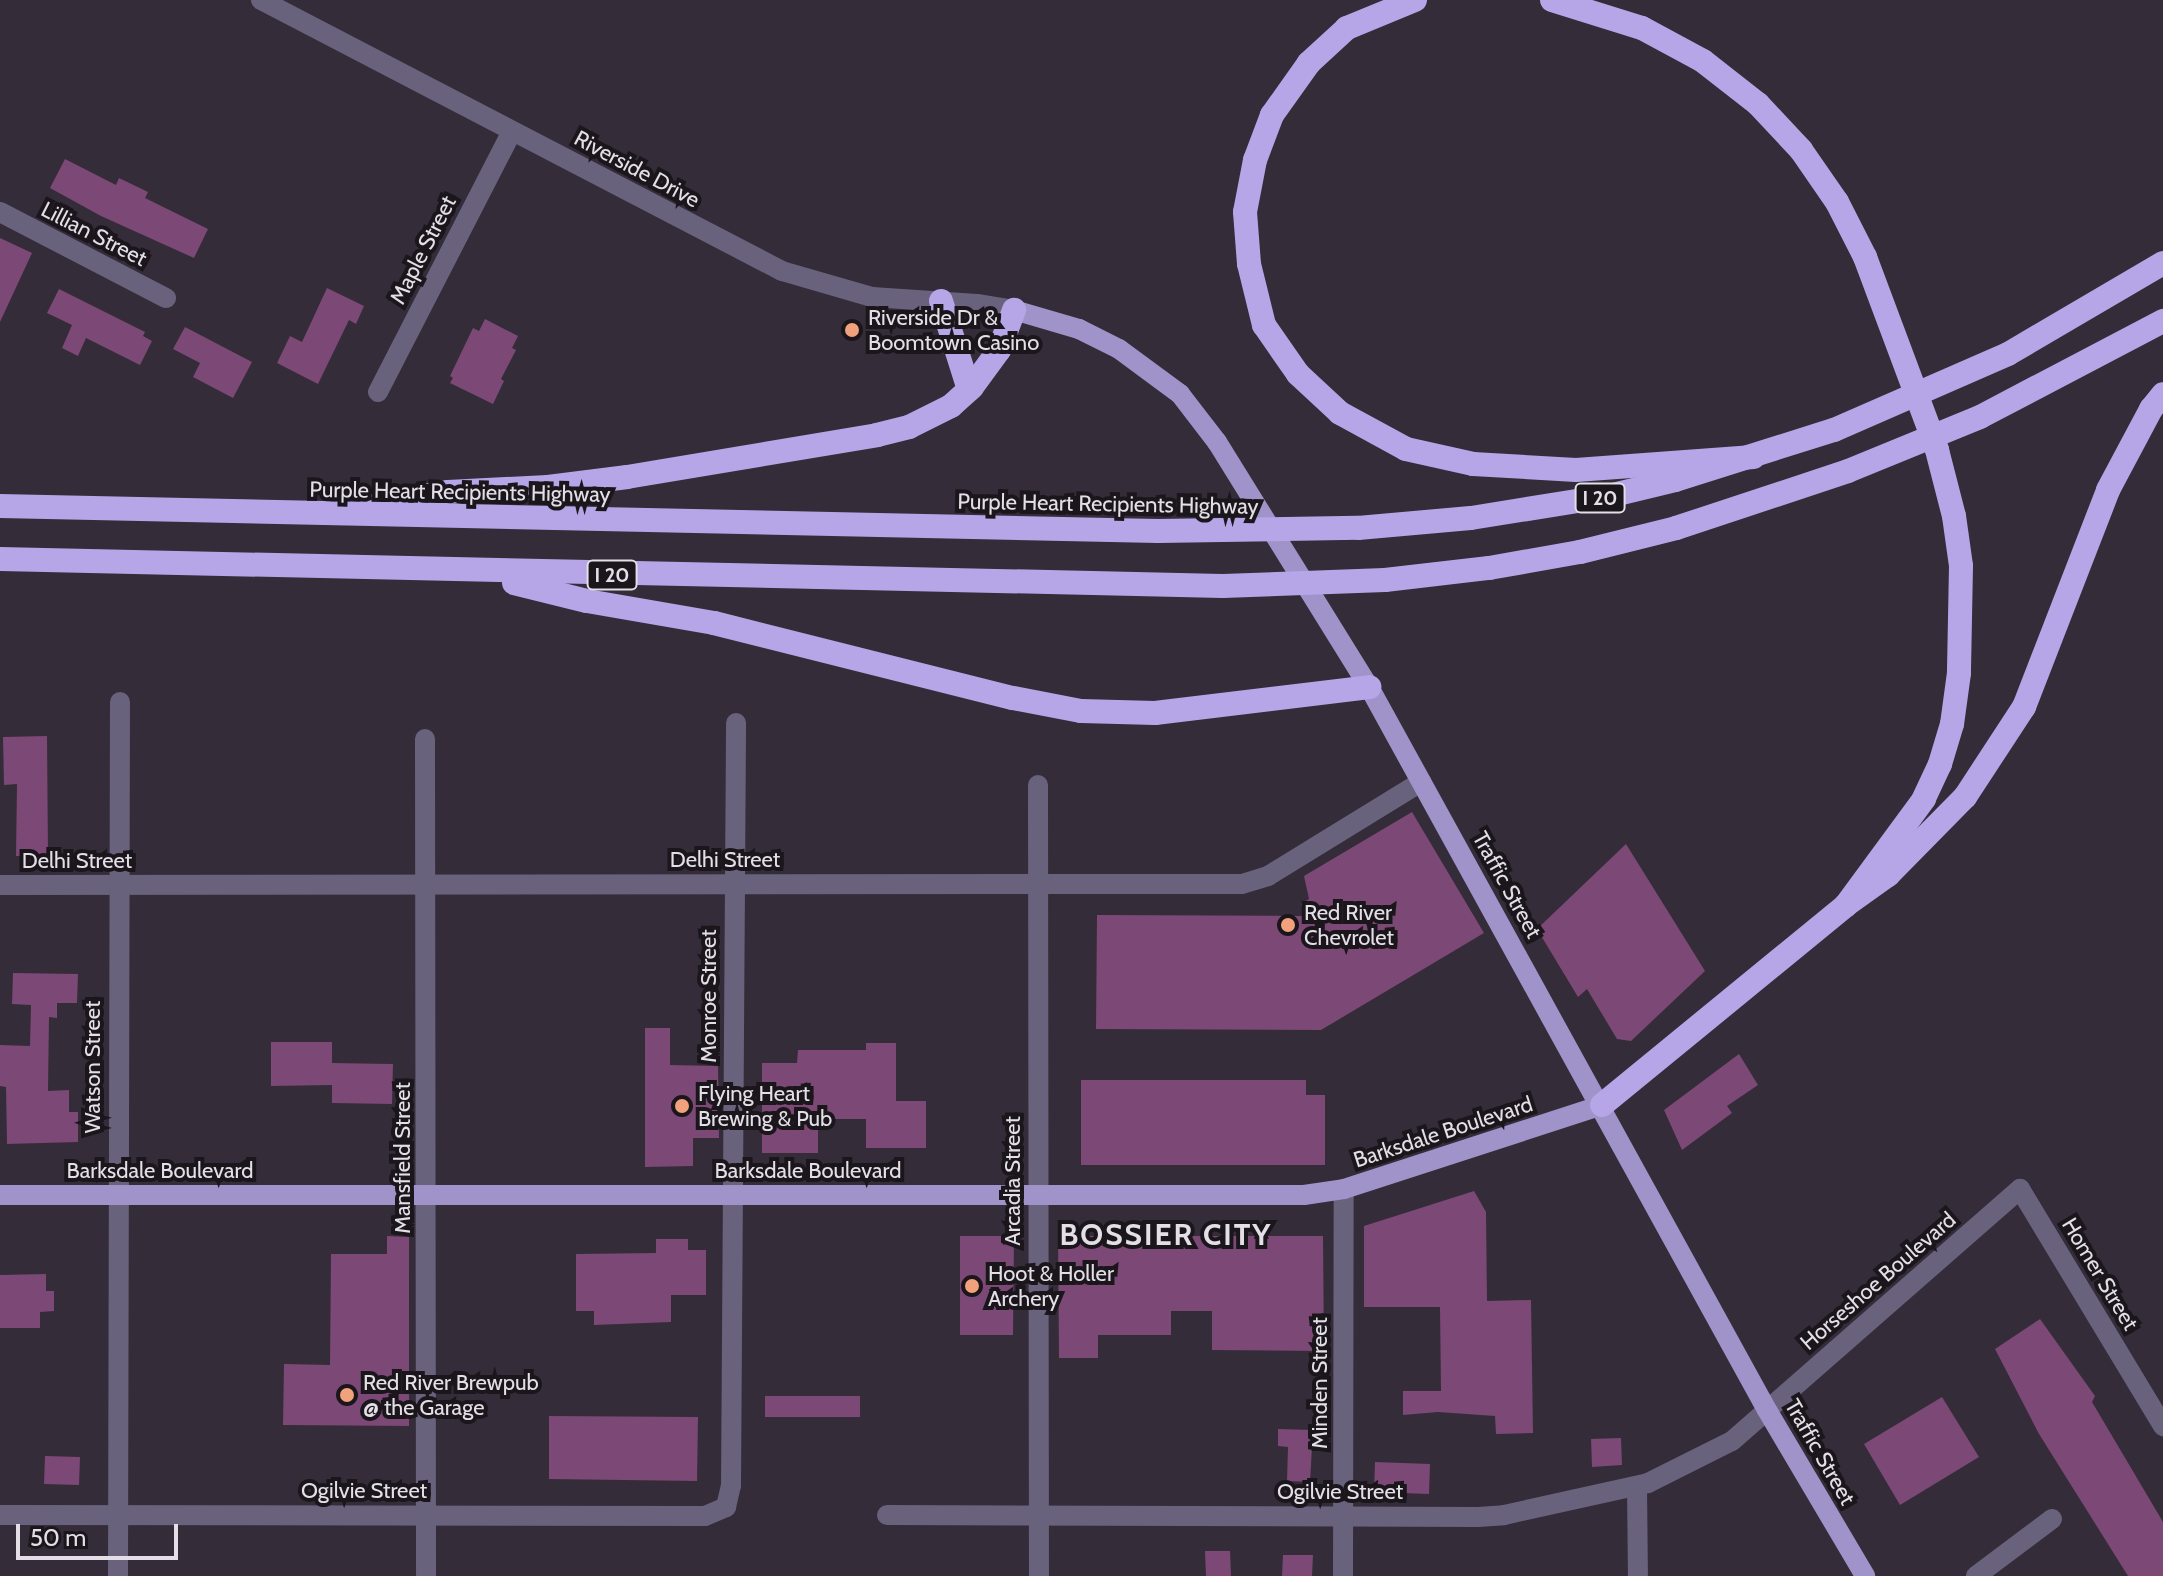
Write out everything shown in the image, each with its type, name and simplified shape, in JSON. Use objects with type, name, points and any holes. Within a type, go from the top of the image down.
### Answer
[{"type":"highway","points":[[1415,0],[1347,28],[1309,63],[1272,115],[1255,160],[1245,212],[1249,264],[1264,325],[1298,374],[1340,413],[1406,449],[1473,464],[1576,470],[1754,457]]},
{"type":"highway","points":[[1552,0],[1642,28],[1703,61],[1758,104],[1801,150],[1837,202],[1865,257],[1937,450],[1954,516],[1961,566],[1959,673],[1952,724],[1940,764],[1924,799],[1846,905]]},
{"type":"highway","name":"Purple Heart Recipients Highway","points":[[0,506],[301,515],[1158,531],[1358,528],[1471,518],[1597,498],[1754,457],[1834,430],[2008,354],[2163,263]]},
{"type":"highway","points":[[941,301],[969,390]]},
{"type":"highway","points":[[301,515],[448,492],[602,481],[877,435],[937,414],[969,390],[999,350],[1014,310]]},
{"type":"highway","name":"I 20","points":[[1,559],[469,572],[1223,586],[1385,580],[1489,568],[1580,552],[1676,528],[1848,471],[1980,417],[2163,321]]},
{"type":"highway","points":[[1602,1105],[1846,905],[1888,875],[1965,797],[2024,707],[2108,490],[2151,409],[2163,394]]},
{"type":"highway","points":[[469,572],[587,601],[714,623],[1013,698],[1081,711],[1155,713],[1369,687]]},
{"type":"main road","name":"Traffic Street","points":[[1014,310],[1094,335],[1141,364],[1180,394],[1226,455],[1369,687],[1602,1105],[1767,1410],[1865,1576]]},
{"type":"main road","name":"Barksdale Boulevard","points":[[0,1195],[1304,1195],[1344,1189],[1602,1105]]},
{"type":"street","name":"Riverside Drive","points":[[261,0],[782,271],[816,284],[872,297],[1014,310]]},
{"type":"street","name":"Maple Street","points":[[378,392],[512,131]]},
{"type":"street","name":"Lillian Street","points":[[0,212],[166,298]]},
{"type":"street","name":"Watson Street","points":[[118,1576],[116,1195],[120,702]]},
{"type":"street","name":"Monroe Street","points":[[726,1507],[731,1486],[736,723]]},
{"type":"street","name":"Mansfield Street","points":[[425,739],[428,1195],[426,1576]]},
{"type":"street","name":"Delhi Street","points":[[0,885],[1196,886],[1255,882],[1421,782]]},
{"type":"street","name":"Arcadia Street","points":[[1038,785],[1039,1576]]},
{"type":"street","name":"Minden Street","points":[[1343,1576],[1344,1189]]},
{"type":"street","name":"Horseshoe Boulevard","points":[[1767,1410],[2020,1189]]},
{"type":"street","name":"Homer Street","points":[[2020,1189],[2163,1426]]},
{"type":"street","name":"Ogilvie Street","points":[[887,1515],[1504,1515],[1637,1486],[1707,1457],[1752,1425],[1767,1410]]},
{"type":"street","points":[[1637,1486],[1638,1576]]},
{"type":"street","name":"Ogilvie Street","points":[[0,1515],[705,1516],[726,1507]]},
{"type":"street","points":[[1976,1576],[2052,1519]]},
{"type":"building","points":[[65,159],[116,185],[119,178],[148,192],[145,198],[208,229],[194,258],[101,216],[50,188]]},
{"type":"building","points":[[0,238],[32,253],[0,322]]},
{"type":"building","points":[[327,288],[364,306],[356,324],[349,320],[318,384],[277,363],[290,336],[302,342]]},
{"type":"building","points":[[59,289],[145,332],[143,336],[152,341],[140,365],[86,338],[78,356],[62,348],[72,325],[47,313]]},
{"type":"building","points":[[485,319],[518,336],[512,348],[516,350],[501,379],[504,381],[493,404],[450,383],[453,378],[450,376],[473,328],[479,331]]},
{"type":"building","points":[[185,327],[252,362],[233,398],[193,377],[200,363],[173,349]]},
{"type":"building","points":[[47,736],[48,856],[16,856],[17,784],[4,785],[3,737]]},
{"type":"building","name":"Red River Chevrolet","points":[[1412,812],[1484,933],[1321,1030],[1096,1029],[1097,915],[1308,916],[1301,904],[1309,899],[1304,876]]},
{"type":"building","points":[[1626,844],[1705,971],[1631,1041],[1617,1039],[1587,989],[1578,997],[1537,929]]},
{"type":"building","points":[[13,973],[78,974],[77,1003],[57,1003],[57,1018],[49,1017],[48,1091],[69,1090],[69,1112],[78,1112],[78,1142],[7,1144],[6,1087],[0,1086],[0,1045],[30,1046],[31,1005],[12,1004]]},
{"type":"building","name":"Flying Heart Brewing & Pub","points":[[645,1028],[670,1028],[670,1065],[718,1066],[719,1138],[693,1138],[693,1166],[645,1167]]},
{"type":"building","points":[[271,1042],[332,1042],[332,1063],[393,1064],[392,1104],[332,1103],[332,1085],[271,1086]]},
{"type":"building","points":[[866,1043],[896,1043],[896,1101],[926,1101],[926,1148],[866,1148],[866,1119],[818,1119],[818,1153],[762,1153],[762,1063],[797,1063],[798,1050],[866,1050]]},
{"type":"building","points":[[1739,1054],[1758,1085],[1727,1106],[1732,1113],[1682,1150],[1664,1110]]},
{"type":"building","points":[[1081,1080],[1306,1080],[1306,1095],[1325,1095],[1325,1165],[1081,1165]]},
{"type":"building","points":[[1474,1191],[1486,1212],[1487,1301],[1531,1300],[1533,1433],[1496,1434],[1495,1416],[1438,1412],[1403,1415],[1403,1391],[1441,1391],[1440,1307],[1364,1307],[1364,1226]]},
{"type":"building","points":[[387,1236],[409,1237],[409,1426],[283,1425],[284,1364],[330,1365],[331,1254],[387,1254]]},
{"type":"building","points":[[960,1236],[1014,1236],[1013,1335],[960,1335]]},
{"type":"building","points":[[1058,1236],[1323,1236],[1324,1351],[1212,1350],[1212,1311],[1171,1311],[1171,1335],[1098,1335],[1098,1358],[1059,1358]]},
{"type":"building","points":[[656,1239],[688,1239],[688,1250],[706,1250],[706,1295],[671,1295],[671,1322],[594,1325],[594,1311],[576,1311],[576,1254],[656,1253]]},
{"type":"building","points":[[46,1274],[46,1291],[54,1291],[54,1311],[40,1312],[40,1328],[0,1328],[0,1275]]},
{"type":"building","points":[[2040,1319],[2095,1396],[2092,1402],[2163,1522],[2163,1576],[2128,1576],[2039,1434],[1995,1349]]},
{"type":"building","points":[[765,1396],[860,1396],[860,1417],[765,1417]]},
{"type":"building","points":[[1942,1397],[1979,1457],[1900,1505],[1864,1444]]},
{"type":"building","points":[[549,1416],[698,1417],[697,1481],[549,1479]]},
{"type":"building","points":[[1278,1429],[1313,1430],[1310,1482],[1287,1481],[1288,1447],[1278,1446]]},
{"type":"building","points":[[1621,1438],[1622,1465],[1592,1467],[1591,1439]]},
{"type":"building","points":[[45,1456],[80,1457],[79,1485],[44,1484]]},
{"type":"building","points":[[1375,1462],[1430,1464],[1429,1494],[1374,1492]]},
{"type":"building","points":[[1205,1551],[1230,1551],[1231,1576],[1206,1576]]},
{"type":"building","points":[[1283,1555],[1313,1555],[1312,1576],[1282,1576]]},
{"type":"place","name":"Riverside Dr & Boomtown Casino","points":[[852,330]]},
{"type":"place","name":"Red River Chevrolet","points":[[1288,925]]},
{"type":"place","name":"Flying Heart Brewing & Pub","points":[[682,1106]]},
{"type":"place","name":"Hoot & Holler Archery","points":[[972,1286]]},
{"type":"place","name":"Red River Brewpub @ the Garage","points":[[347,1395]]},
{"type":"district","name":"BOSSIER CITY","points":[[1166,1235]]}]
